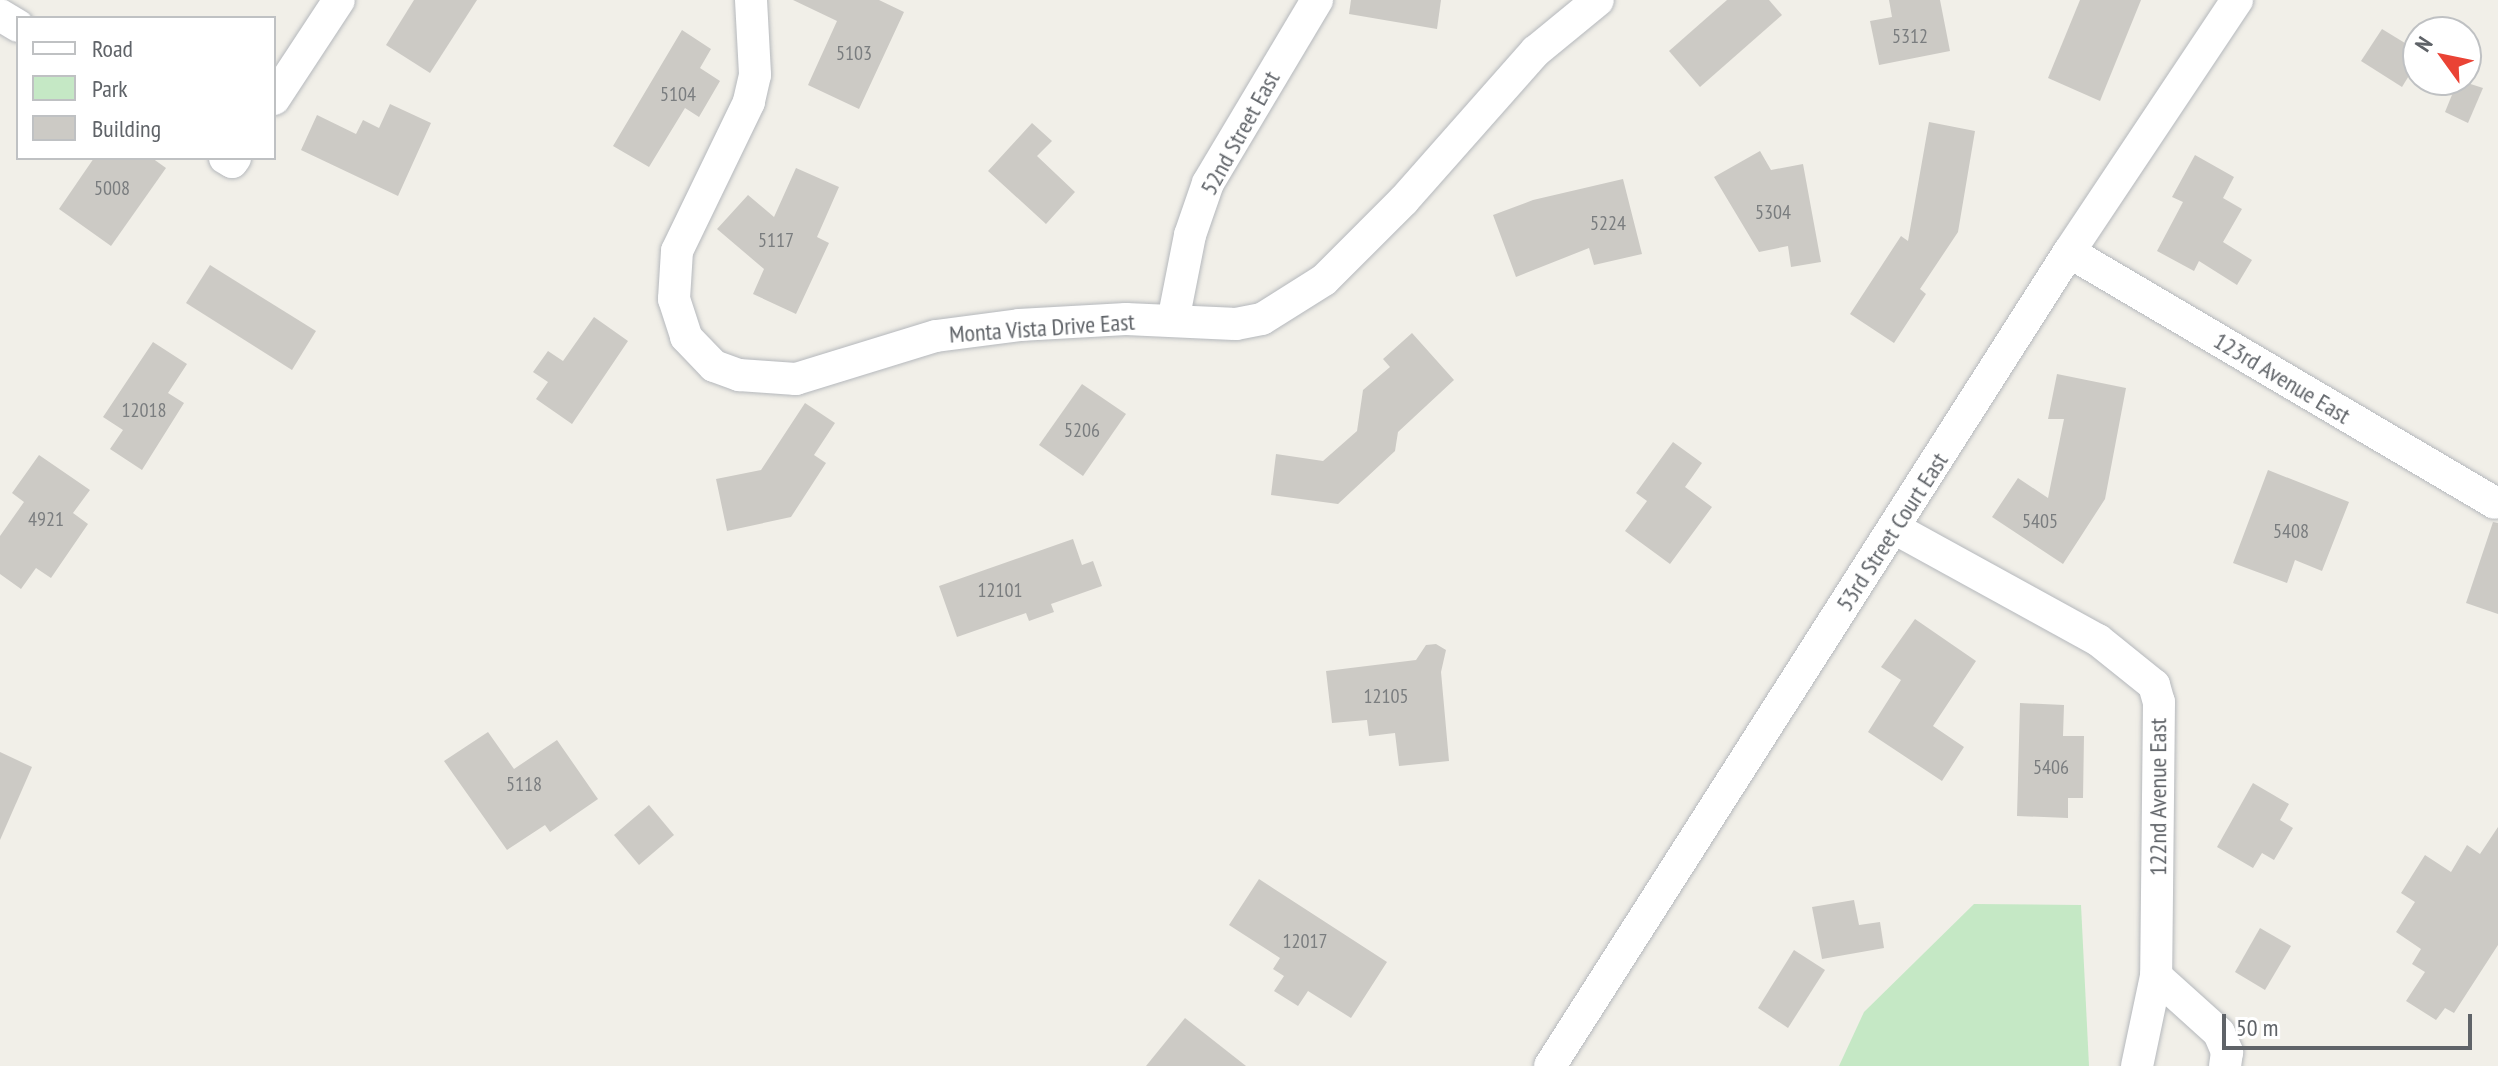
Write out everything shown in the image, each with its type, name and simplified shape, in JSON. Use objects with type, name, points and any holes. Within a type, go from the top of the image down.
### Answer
[{"type":"street","points":[[276,96],[339,0]]},
{"type":"street","name":"Monta Vista Drive East","points":[[751,0],[755,75],[749,102],[677,251],[674,299],[698,354],[739,375],[796,379],[936,336],[1019,325],[1173,321],[1236,324],[1262,319],[1324,280],[1404,200],[1536,51],[1598,0]]},
{"type":"street","name":"52nd Street East","points":[[1173,321],[1208,183],[1317,0]]},
{"type":"street","name":"53rd Street Court East","points":[[1550,1066],[2069,252],[2237,0]]},
{"type":"street","name":"123rd Avenue East","points":[[2069,252],[2495,503]]},
{"type":"street","name":"122nd Avenue East","points":[[1894,528],[2098,640],[2154,685],[2159,702],[2156,976],[2137,1066]]},
{"type":"street","points":[[2156,976],[2219,1033],[2227,1052],[2225,1066]]},
{"type":"green space","points":[[1974,904],[2081,905],[2089,1066],[1839,1066],[1864,1012]]},
{"type":"building","points":[[414,0],[477,0],[430,73],[386,45]]},
{"type":"building","points":[[793,0],[879,0],[904,12],[859,109],[808,85],[837,21]]},
{"type":"building","points":[[1351,0],[1441,0],[1437,29],[1349,14]]},
{"type":"building","points":[[1727,0],[1769,0],[1782,15],[1700,87],[1669,51]]},
{"type":"building","points":[[1889,0],[1940,0],[1950,51],[1879,65],[1870,21],[1892,17]]},
{"type":"building","points":[[2080,0],[2141,0],[2100,101],[2048,78]]},
{"type":"building","points":[[2382,29],[2402,41],[2402,87],[2361,61]]},
{"type":"building","points":[[682,30],[711,49],[700,68],[720,81],[699,117],[685,108],[649,167],[613,146]]},
{"type":"building","points":[[2452,96],[2480,96],[2468,123],[2445,112]]},
{"type":"building","points":[[390,104],[431,123],[398,196],[301,150],[317,115],[356,134],[363,120],[379,128]]},
{"type":"building","points":[[1929,122],[1975,131],[1958,232],[1920,289],[1926,294],[1894,343],[1850,314],[1901,236],[1908,241]]},
{"type":"building","points":[[1032,123],[1052,141],[1037,156],[1075,192],[1046,224],[988,171]]},
{"type":"building","points":[[1760,151],[1771,170],[1803,164],[1821,262],[1791,267],[1788,246],[1759,252],[1714,177]]},
{"type":"building","points":[[2195,155],[2234,177],[2223,198],[2242,209],[2223,242],[2252,260],[2237,285],[2199,261],[2194,271],[2157,251],[2183,202],[2172,197]]},
{"type":"building","points":[[93,160],[155,160],[166,168],[111,246],[59,209]]},
{"type":"building","points":[[796,168],[839,187],[817,237],[829,243],[796,314],[753,294],[764,269],[717,229],[748,195],[774,217]]},
{"type":"building","points":[[1623,179],[1642,254],[1594,265],[1589,248],[1516,277],[1493,215],[1533,200]]},
{"type":"building","points":[[210,265],[316,331],[292,370],[186,303]]},
{"type":"building","points":[[594,317],[628,341],[572,424],[536,399],[548,382],[533,372],[548,351],[563,361]]},
{"type":"building","points":[[1412,333],[1454,380],[1398,432],[1395,451],[1338,504],[1271,495],[1276,454],[1323,461],[1357,431],[1363,390],[1390,367],[1383,359]]},
{"type":"building","points":[[153,342],[187,364],[168,393],[184,403],[142,470],[110,449],[123,430],[103,417]]},
{"type":"building","points":[[2057,374],[2126,388],[2105,499],[2063,564],[1992,517],[2018,478],[2048,498],[2064,419],[2048,419]]},
{"type":"building","points":[[1082,384],[1126,414],[1083,476],[1039,445]]},
{"type":"building","points":[[805,403],[835,423],[814,455],[826,463],[791,517],[727,531],[716,479],[761,470]]},
{"type":"building","points":[[1673,442],[1702,463],[1685,487],[1712,507],[1670,564],[1625,531],[1647,501],[1636,493]]},
{"type":"building","points":[[39,455],[90,490],[73,513],[88,524],[51,578],[36,568],[21,589],[0,574],[0,536],[24,502],[12,493]]},
{"type":"building","points":[[2268,470],[2349,502],[2322,571],[2295,560],[2287,583],[2233,563]]},
{"type":"building","points":[[2493,522],[2498,523],[2498,614],[2466,603]]},
{"type":"building","points":[[1073,539],[1082,565],[1093,561],[1102,586],[1051,604],[1054,612],[1029,621],[1026,613],[957,637],[939,586]]},
{"type":"building","points":[[1915,619],[1976,661],[1933,726],[1964,747],[1942,781],[1868,732],[1901,680],[1881,667]]},
{"type":"building","points":[[1436,644],[1446,650],[1441,672],[1449,761],[1399,766],[1395,733],[1369,736],[1367,720],[1332,723],[1326,671],[1416,660],[1426,645]]},
{"type":"building","points":[[2020,703],[2064,705],[2063,736],[2084,736],[2083,798],[2068,798],[2068,818],[2017,816]]},
{"type":"building","points":[[488,732],[514,769],[557,740],[598,799],[550,832],[545,825],[507,850],[444,761]]},
{"type":"building","points":[[0,752],[32,767],[0,840]]},
{"type":"building","points":[[2253,783],[2289,804],[2280,820],[2293,828],[2274,860],[2262,853],[2253,868],[2217,847]]},
{"type":"building","points":[[649,805],[674,835],[639,865],[614,835]]},
{"type":"building","points":[[2498,827],[2498,945],[2454,1013],[2445,1008],[2436,1020],[2406,1001],[2425,972],[2412,964],[2421,949],[2396,932],[2415,902],[2401,893],[2425,855],[2451,872],[2467,845],[2480,854]]},
{"type":"building","points":[[1259,879],[1387,962],[1351,1018],[1308,991],[1298,1006],[1274,991],[1284,976],[1273,969],[1280,958],[1229,925]]},
{"type":"building","points":[[1854,900],[1859,925],[1880,922],[1884,948],[1822,959],[1812,907]]},
{"type":"building","points":[[2260,928],[2291,946],[2265,990],[2235,972]]},
{"type":"building","points":[[1794,950],[1825,970],[1788,1028],[1758,1008]]},
{"type":"building","points":[[1185,1018],[1246,1066],[1146,1066]]}]
